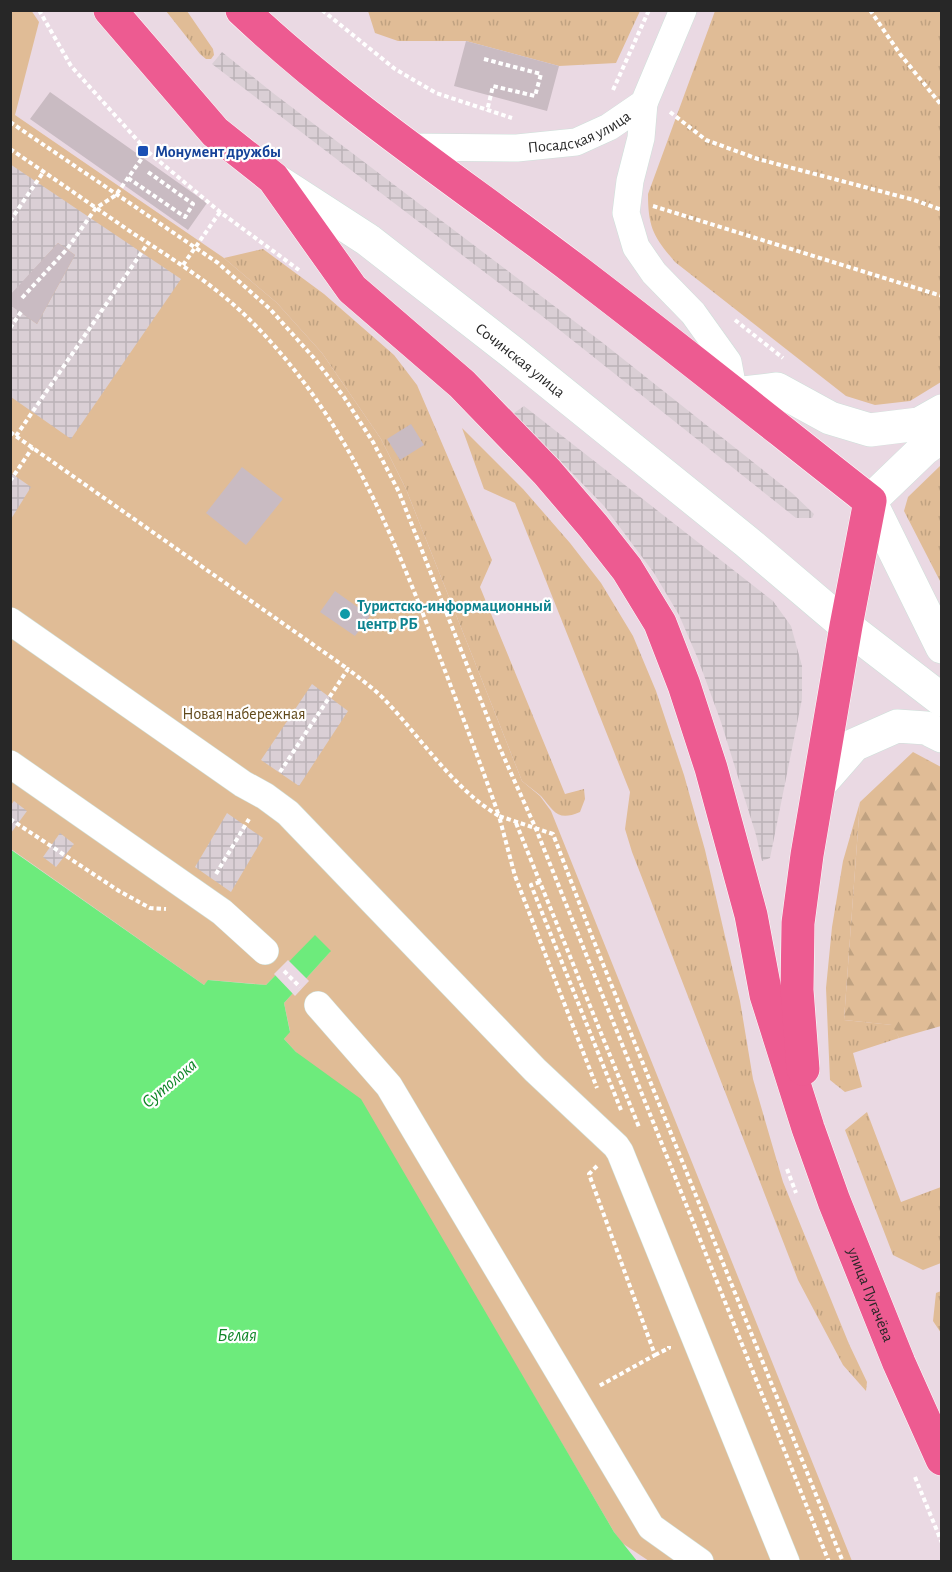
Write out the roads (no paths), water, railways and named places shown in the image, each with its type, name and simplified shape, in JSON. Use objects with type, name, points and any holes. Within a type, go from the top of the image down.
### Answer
[{"type":"main road","points":[[242,10],[282,48],[408,147],[574,269],[870,501],[942,647]]},
{"type":"main road","name":"Сочинская улица","points":[[110,12],[215,132],[273,178],[368,240],[513,353],[738,534],[846,626],[942,700]]},
{"type":"main road","points":[[273,178],[352,289],[462,384],[547,472],[627,568],[660,623],[684,685],[711,768],[751,915],[766,995],[808,1128]]},
{"type":"main road","points":[[734,394],[777,389],[830,418],[870,430],[919,424],[942,411]]},
{"type":"main road","points":[[808,1128],[797,990],[798,923],[807,855],[846,626],[870,501],[924,449],[942,436]]},
{"type":"main road","points":[[820,784],[855,745],[897,726],[926,728],[942,736]]},
{"type":"main road","name":"улица Пугачёва","points":[[808,1128],[834,1202],[899,1363],[926,1463]]},
{"type":"street","name":"Посадская улица","points":[[408,147],[517,148],[576,142],[656,106],[683,10]]},
{"type":"street","points":[[656,106],[641,138],[630,181],[626,213],[636,247],[654,273],[693,313],[728,362],[734,394]]},
{"type":"street","points":[[10,621],[288,813],[535,1070],[616,1146],[786,1562]]},
{"type":"street","points":[[10,764],[222,912],[265,951]]},
{"type":"street","points":[[318,1005],[389,1086],[651,1527],[700,1562]]},
{"type":"water","name":"Белая","points":[[10,849],[204,985],[208,980],[266,985],[315,935],[331,951],[284,1003],[290,1032],[284,1039],[296,1052],[361,1099],[614,1532],[637,1561],[11,1561]]},
{"type":"place","name":"Монумент дружбы","points":[[143,151]]},
{"type":"place","name":"Туристско-информационный центр РБ","points":[[345,614]]},
{"type":"park label","name":"Новая набережная","points":[[244,713]]},
{"type":"water label","name":"Сутолока","points":[[169,1083]]}]
